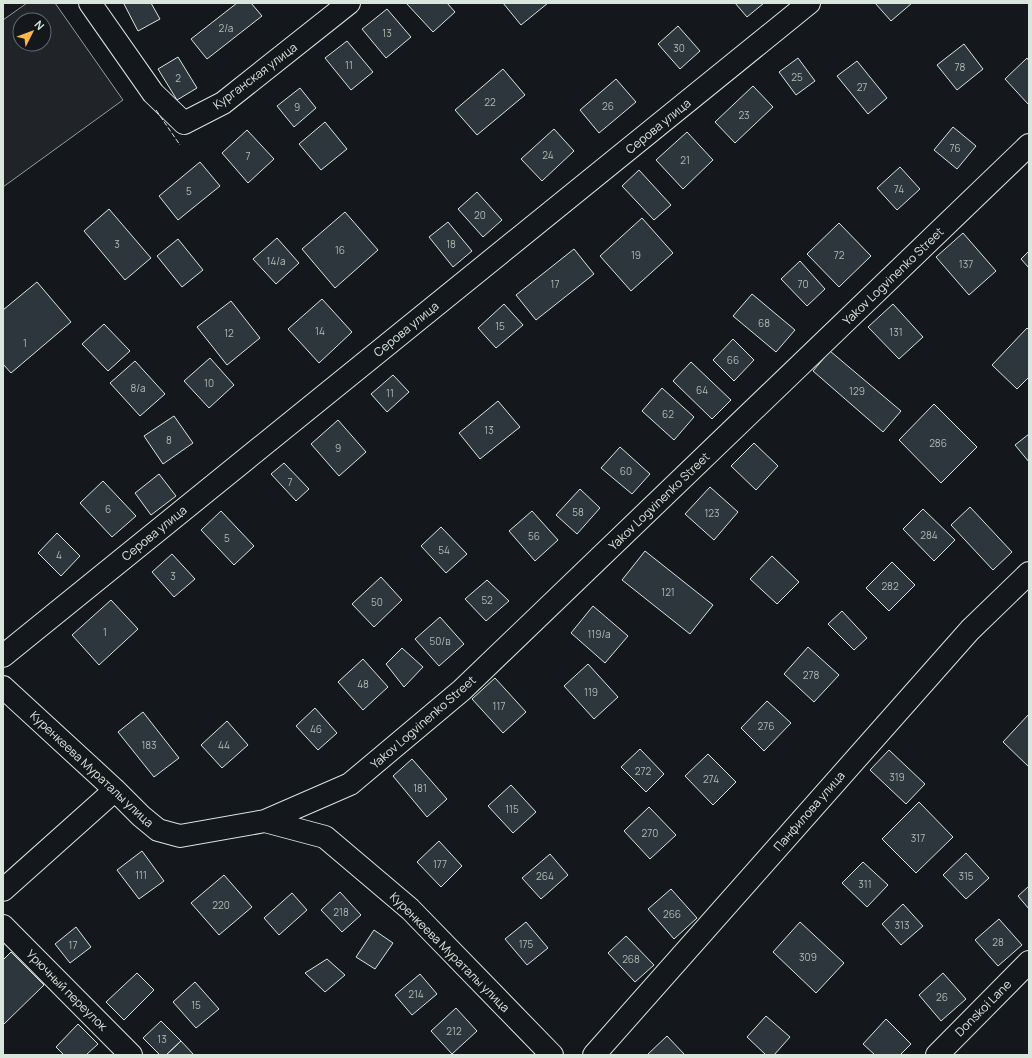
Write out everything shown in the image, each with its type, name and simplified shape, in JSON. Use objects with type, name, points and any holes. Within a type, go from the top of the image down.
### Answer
[{"type":"street","name":"Курганская улица","points":[[90,3],[154,93],[184,123],[223,103],[349,3]]},
{"type":"street","name":"Серова улица","points":[[3,656],[809,3]]},
{"type":"street","name":"Yakov Logvinenko Street","points":[[264,821],[350,784],[462,690],[1029,145]]},
{"type":"street","name":"Панфилова улица","points":[[594,1055],[970,630],[1029,573]]},
{"type":"street","name":"Куренкеева Мураталы улица","points":[[3,687],[115,790],[141,816],[158,830],[180,836],[264,821],[325,837],[410,909],[552,1055]]},
{"type":"street","points":[[3,890],[115,790]]},
{"type":"street","name":"Урючный переулок","points":[[3,926],[131,1055]]},
{"type":"street","name":"Donskoi Lane","points":[[937,1055],[1029,962]]},
{"type":"shaded area","points":[[27,3],[55,3],[123,100],[3,187],[3,20],[12,14],[12,52],[52,52],[52,12],[14,12]]},
{"type":"building","points":[[151,3],[160,19],[138,31],[124,4]]},
{"type":"building","points":[[237,3],[251,3],[262,16],[207,59],[191,39]]},
{"type":"building","points":[[406,3],[447,3],[455,12],[433,32]]},
{"type":"building","points":[[503,3],[548,3],[521,25]]},
{"type":"building","points":[[735,3],[764,3],[747,17]]},
{"type":"building","points":[[875,3],[912,3],[891,21]]},
{"type":"building","points":[[387,9],[411,37],[386,58],[362,29]]},
{"type":"building","points":[[678,26],[700,51],[680,69],[658,44]]},
{"type":"building","points":[[347,41],[373,72],[351,90],[325,58]]},
{"type":"building","points":[[964,44],[983,69],[957,90],[937,65]]},
{"type":"building","points":[[178,57],[197,88],[177,100],[158,69]]},
{"type":"building","points":[[798,58],[815,81],[796,95],[779,72]]},
{"type":"building","points":[[1027,58],[1029,61],[1028,104],[1005,79]]},
{"type":"building","points":[[857,61],[887,98],[868,114],[837,76]]},
{"type":"building","points":[[503,69],[525,95],[477,135],[455,110]]},
{"type":"building","points":[[616,79],[636,102],[599,133],[580,110]]},
{"type":"building","points":[[753,86],[773,107],[735,143],[715,122]]},
{"type":"building","points":[[300,88],[316,108],[294,127],[277,106]]},
{"type":"building","points":[[325,122],[347,149],[321,170],[299,144]]},
{"type":"building","points":[[953,127],[976,146],[957,169],[934,150]]},
{"type":"building","points":[[554,129],[574,151],[542,181],[521,159]]},
{"type":"building","points":[[247,130],[274,159],[248,183],[222,153]]},
{"type":"building","points":[[687,132],[713,160],[683,189],[656,160]]},
{"type":"building","points":[[200,162],[220,186],[178,220],[159,196]]},
{"type":"building","points":[[900,167],[920,189],[897,210],[877,188]]},
{"type":"building","points":[[639,170],[671,205],[654,220],[622,186]]},
{"type":"building","points":[[477,192],[502,220],[483,237],[458,209]]},
{"type":"building","points":[[109,209],[151,258],[125,280],[84,231]]},
{"type":"building","points":[[345,212],[378,250],[335,288],[302,249]]},
{"type":"building","points":[[642,218],[673,253],[631,291],[600,256]]},
{"type":"building","points":[[448,222],[472,251],[453,267],[429,237]]},
{"type":"building","points":[[839,223],[871,256],[839,287],[807,254]]},
{"type":"building","points":[[963,233],[996,271],[969,295],[936,257]]},
{"type":"building","points":[[277,238],[299,263],[276,284],[253,259]]},
{"type":"building","points":[[178,239],[203,270],[182,287],[157,256]]},
{"type":"building","points":[[574,249],[594,274],[536,320],[516,295]]},
{"type":"building","points":[[1029,251],[1029,268],[1021,259]]},
{"type":"building","points":[[800,261],[825,289],[807,306],[781,279]]},
{"type":"building","points":[[37,282],[71,322],[11,373],[3,364],[3,310]]},
{"type":"building","points":[[752,294],[795,330],[776,352],[733,316]]},
{"type":"building","points":[[322,299],[352,332],[319,363],[288,329]]},
{"type":"building","points":[[231,301],[260,338],[227,365],[197,327]]},
{"type":"building","points":[[504,304],[523,325],[496,348],[478,328]]},
{"type":"building","points":[[893,304],[923,337],[899,359],[868,327]]},
{"type":"building","points":[[104,324],[130,351],[108,371],[82,344]]},
{"type":"building","points":[[1027,328],[1029,330],[1029,377],[1017,389],[992,365]]},
{"type":"building","points":[[733,339],[754,360],[734,381],[713,360]]},
{"type":"building","points":[[830,351],[901,411],[883,432],[813,371]]},
{"type":"building","points":[[210,358],[234,385],[209,408],[184,381]]},
{"type":"building","points":[[135,361],[165,394],[140,416],[110,383]]},
{"type":"building","points":[[691,362],[731,400],[712,419],[673,381]]},
{"type":"building","points":[[393,375],[409,392],[387,412],[371,394]]},
{"type":"building","points":[[662,388],[694,417],[674,440],[642,411]]},
{"type":"building","points":[[498,401],[520,427],[480,459],[459,433]]},
{"type":"building","points":[[934,404],[977,447],[941,483],[899,440]]},
{"type":"building","points":[[174,416],[193,443],[163,464],[144,436]]},
{"type":"building","points":[[338,420],[366,452],[339,476],[311,444]]},
{"type":"building","points":[[1029,434],[1029,462],[1015,445]]},
{"type":"building","points":[[754,443],[778,466],[756,490],[731,466]]},
{"type":"building","points":[[620,447],[650,474],[632,494],[601,468]]},
{"type":"building","points":[[284,463],[309,489],[296,501],[271,474]]},
{"type":"building","points":[[159,474],[176,496],[151,515],[135,493]]},
{"type":"building","points":[[103,481],[136,516],[112,537],[80,503]]},
{"type":"building","points":[[710,487],[738,512],[714,540],[685,514]]},
{"type":"building","points":[[580,489],[600,508],[577,534],[556,515]]},
{"type":"building","points":[[970,507],[1012,552],[993,570],[951,525]]},
{"type":"building","points":[[923,509],[955,540],[934,561],[903,529]]},
{"type":"building","points":[[221,511],[254,546],[234,565],[201,530]]},
{"type":"building","points":[[532,511],[558,540],[535,561],[509,531]]},
{"type":"building","points":[[441,527],[467,554],[446,573],[421,546]]},
{"type":"building","points":[[57,533],[80,556],[61,576],[38,553]]},
{"type":"building","points":[[645,551],[713,605],[690,634],[622,580]]},
{"type":"building","points":[[172,554],[195,579],[174,597],[152,572]]},
{"type":"building","points":[[772,556],[799,582],[777,604],[750,579]]},
{"type":"building","points":[[892,562],[915,585],[889,611],[866,588]]},
{"type":"building","points":[[381,577],[402,600],[374,627],[352,604]]},
{"type":"building","points":[[487,580],[509,601],[486,621],[465,599]]},
{"type":"building","points":[[111,600],[138,629],[99,665],[72,635]]},
{"type":"building","points":[[593,606],[628,636],[605,663],[571,633]]},
{"type":"building","points":[[842,611],[867,638],[854,650],[828,624]]},
{"type":"building","points":[[440,617],[464,644],[439,666],[415,639]]},
{"type":"building","points":[[808,647],[839,675],[814,702],[784,674]]},
{"type":"building","points":[[402,648],[423,667],[404,687],[386,664]]},
{"type":"building","points":[[363,659],[388,687],[363,710],[338,682]]},
{"type":"building","points":[[588,664],[618,697],[594,719],[564,686]]},
{"type":"building","points":[[495,678],[526,712],[503,733],[472,699]]},
{"type":"building","points":[[767,701],[791,723],[764,751],[741,728]]},
{"type":"building","points":[[315,708],[337,733],[318,750],[296,726]]},
{"type":"building","points":[[143,712],[179,758],[154,777],[118,732]]},
{"type":"building","points":[[1029,714],[1029,767],[1003,742]]},
{"type":"building","points":[[227,721],[248,745],[222,768],[201,745]]},
{"type":"building","points":[[640,749],[664,774],[646,792],[621,767]]},
{"type":"building","points":[[889,750],[925,784],[906,804],[870,770]]},
{"type":"building","points":[[708,754],[736,782],[713,805],[685,776]]},
{"type":"building","points":[[412,759],[447,799],[427,817],[393,776]]},
{"type":"building","points":[[511,785],[536,812],[513,833],[488,806]]},
{"type":"building","points":[[919,802],[953,837],[916,873],[882,839]]},
{"type":"building","points":[[649,807],[676,835],[650,859],[624,831]]},
{"type":"building","points":[[439,841],[462,866],[441,887],[417,862]]},
{"type":"building","points":[[142,851],[164,881],[139,899],[117,870]]},
{"type":"building","points":[[966,853],[989,878],[966,899],[943,875]]},
{"type":"building","points":[[550,854],[568,875],[541,899],[522,878]]},
{"type":"building","points":[[863,862],[888,885],[867,907],[842,883]]},
{"type":"building","points":[[224,875],[252,907],[219,935],[191,903]]},
{"type":"building","points":[[1029,886],[1029,909],[1018,896]]},
{"type":"building","points":[[671,889],[697,918],[674,939],[648,909]]},
{"type":"building","points":[[340,892],[361,915],[342,932],[321,910]]},
{"type":"building","points":[[292,893],[307,910],[279,935],[264,918]]},
{"type":"building","points":[[903,904],[923,926],[901,945],[882,924]]},
{"type":"building","points":[[999,919],[1022,945],[998,966],[975,940]]},
{"type":"building","points":[[526,922],[548,948],[527,965],[505,939]]},
{"type":"building","points":[[800,922],[844,963],[816,993],[773,952]]},
{"type":"building","points":[[76,927],[91,947],[70,963],[55,944]]},
{"type":"building","points":[[374,930],[393,943],[375,969],[356,957]]},
{"type":"building","points":[[626,936],[654,965],[635,982],[608,953]]},
{"type":"building","points":[[11,952],[44,985],[3,1025],[3,960]]},
{"type":"building","points":[[327,959],[345,975],[325,992],[305,973]]},
{"type":"building","points":[[137,973],[154,990],[124,1020],[106,1002]]},
{"type":"building","points":[[943,973],[966,999],[941,1021],[919,995]]},
{"type":"building","points":[[420,974],[437,994],[412,1015],[395,995]]},
{"type":"building","points":[[195,982],[219,1009],[196,1028],[173,1002]]},
{"type":"building","points":[[456,1008],[477,1031],[452,1054],[431,1031]]},
{"type":"building","points":[[766,1016],[790,1037],[774,1055],[766,1055],[747,1037]]},
{"type":"building","points":[[886,1019],[911,1044],[900,1055],[875,1055],[863,1044]]},
{"type":"building","points":[[161,1021],[181,1041],[166,1055],[160,1055],[143,1038]]},
{"type":"building","points":[[78,1024],[98,1044],[86,1055],[64,1055],[56,1047]]},
{"type":"building","points":[[667,1036],[685,1055],[647,1055]]},
{"type":"building","points":[[181,1041],[194,1055],[166,1055]]},
{"type":"fence","points":[[156,110],[180,145]]}]
